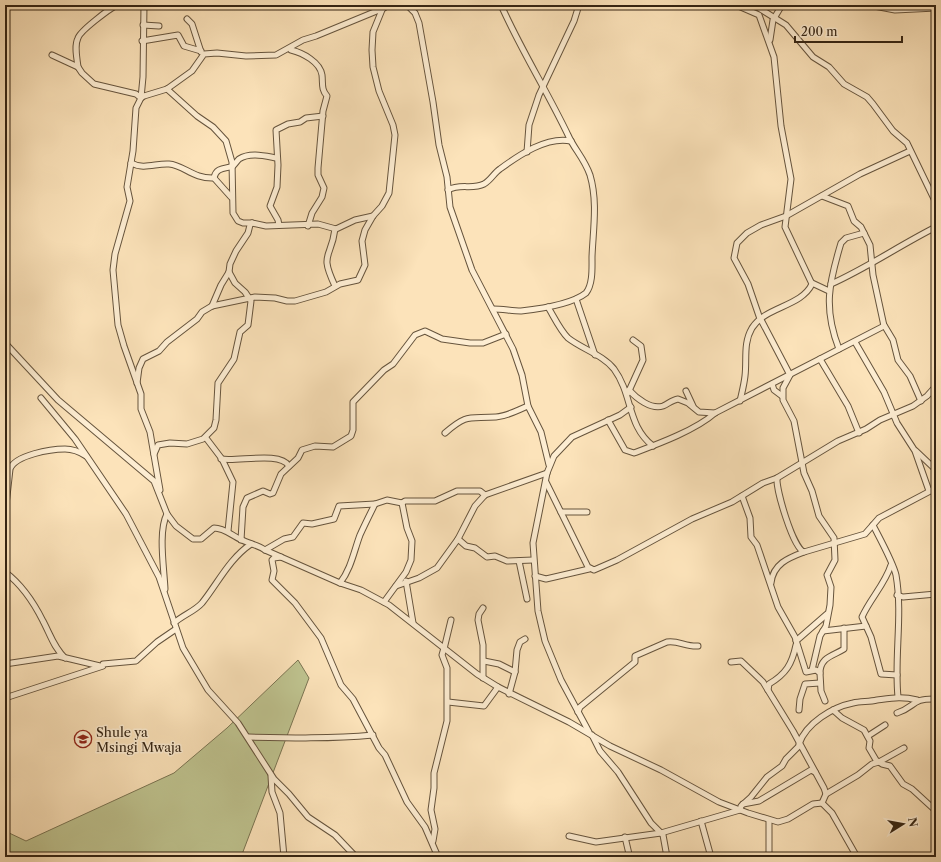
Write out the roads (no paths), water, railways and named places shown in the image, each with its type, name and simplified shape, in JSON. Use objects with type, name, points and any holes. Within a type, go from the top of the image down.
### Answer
[{"type":"street","points":[[116,5],[105,12],[78,36],[76,46],[78,67],[94,84],[136,94],[141,98]]},
{"type":"street","points":[[144,5],[142,41],[143,77],[141,98],[135,116],[132,163],[127,187],[129,204],[119,236],[113,263],[118,326],[141,394],[141,409],[150,432],[153,457],[159,480],[160,495]]},
{"type":"street","points":[[407,5],[415,13],[419,23],[433,102],[438,141],[446,172],[450,207],[466,255],[476,278],[506,334],[522,375],[528,406],[541,432],[549,465]]},
{"type":"street","points":[[493,309],[520,311],[548,307],[576,299],[588,290],[592,265],[595,213],[590,176],[581,155],[571,141],[561,119],[530,66],[501,5]]},
{"type":"street","points":[[527,152],[530,125],[542,86],[574,21],[579,5]]},
{"type":"street","points":[[736,5],[758,13],[774,58],[780,112],[791,179],[785,227],[812,283],[829,291]]},
{"type":"street","points":[[754,5],[786,25],[813,57],[828,67],[844,84],[868,99],[893,131],[905,141],[936,203]]},
{"type":"street","points":[[769,41],[773,20],[776,18],[782,5]]},
{"type":"street","points":[[869,5],[895,10],[936,8]]},
{"type":"street","points":[[142,41],[178,35],[184,46],[202,52],[246,56],[276,55],[303,40],[316,36],[385,6]]},
{"type":"street","points":[[137,383],[139,368],[143,359],[159,351],[166,342],[197,319],[202,312],[212,306],[249,297],[275,298],[290,301],[326,292],[335,286],[356,282],[361,275],[365,265],[362,241],[365,230],[373,216],[382,206],[389,193],[395,135],[393,125],[377,86],[372,56],[373,32],[385,6]]},
{"type":"street","points":[[141,98],[167,89],[192,71],[202,52],[192,24],[187,19]]},
{"type":"street","points":[[143,25],[159,26]]},
{"type":"street","points":[[291,50],[302,53],[314,61],[320,69],[322,88],[327,96],[323,116],[318,175],[324,188],[321,198],[312,213],[308,226]]},
{"type":"street","points":[[52,55],[78,67]]},
{"type":"street","points":[[167,89],[194,114],[221,134],[228,146],[233,166],[231,199],[233,213],[236,219],[243,223],[266,226],[279,225],[288,227],[321,225],[335,229],[355,220],[373,216]]},
{"type":"street","points":[[279,225],[278,220],[270,206],[276,189],[278,165],[276,158],[278,146],[276,133],[278,129],[288,124],[300,122],[306,118],[323,116]]},
{"type":"street","points":[[448,190],[458,186],[474,187],[483,184],[500,169],[527,152],[558,140],[571,141]]},
{"type":"street","points":[[790,375],[761,319],[748,284],[734,258],[736,243],[754,229],[786,216],[822,196],[832,188],[910,151]]},
{"type":"street","points":[[214,178],[215,174],[220,169],[233,166],[240,158],[251,155],[276,158]]},
{"type":"street","points":[[132,163],[140,167],[170,164],[194,175],[214,178],[231,199]]},
{"type":"street","points":[[822,196],[848,206],[854,221],[864,233],[870,245],[871,265],[884,325],[893,340],[898,360],[910,376],[921,401]]},
{"type":"street","points":[[212,306],[221,285],[229,272],[230,264],[236,250],[248,234],[252,223]]},
{"type":"street","points":[[831,284],[871,265],[892,250],[936,227]]},
{"type":"street","points":[[335,229],[326,262],[327,271],[335,286]]},
{"type":"street","points":[[838,349],[829,313],[829,291],[841,243],[846,238],[864,233]]},
{"type":"street","points":[[153,457],[158,446],[170,443],[187,444],[206,438],[216,424],[218,383],[233,362],[238,348],[240,332],[248,325],[251,301],[236,284],[229,272]]},
{"type":"street","points":[[740,400],[746,375],[746,343],[752,328],[766,314],[804,294],[812,283]]},
{"type":"street","points":[[576,299],[595,355]]},
{"type":"street","points":[[548,307],[566,335],[613,368],[628,392],[639,400],[654,406],[663,406],[678,399],[684,401],[699,412],[715,413]]},
{"type":"street","points":[[608,420],[628,452],[634,453],[653,446],[838,349],[855,342],[884,325]]},
{"type":"street","points":[[241,540],[243,507],[247,498],[263,491],[272,493],[279,476],[305,448],[316,446],[333,447],[351,436],[353,430],[353,402],[384,370],[393,364],[412,339],[420,332],[426,331],[442,339],[470,343],[489,341],[506,334]]},
{"type":"street","points":[[633,340],[641,346],[643,360],[628,392],[630,407],[634,424],[642,436],[653,446]]},
{"type":"street","points":[[855,342],[869,364],[897,423],[920,460],[929,491]]},
{"type":"street","points":[[5,343],[58,400],[154,481],[167,514],[176,526],[193,539],[201,539],[214,528],[228,531],[241,540],[260,546],[265,550],[284,557],[340,583],[361,590],[384,602],[483,678],[509,694],[590,734],[610,746],[662,770],[720,802],[769,821],[778,822],[788,819],[813,804],[822,803],[832,812],[857,857]]},
{"type":"street","points":[[820,359],[848,406],[859,433]]},
{"type":"street","points":[[782,396],[783,388],[790,375]]},
{"type":"street","points":[[772,384],[774,390],[782,396],[794,421],[802,462],[819,516],[832,534],[834,544],[835,560],[827,575],[831,587],[826,614],[826,626],[823,631],[816,661],[816,671],[822,694],[826,701]]},
{"type":"street","points":[[535,576],[546,579],[589,569],[597,569],[617,560],[692,519],[777,478],[838,441],[859,433],[921,401],[936,386]]},
{"type":"street","points":[[686,391],[693,407]]},
{"type":"street","points":[[41,398],[75,439],[126,514],[165,592],[176,629],[186,654],[208,690],[238,723],[271,776],[289,794],[308,817],[335,835],[356,857]]},
{"type":"street","points":[[445,433],[460,421],[472,417],[505,416],[528,406]]},
{"type":"street","points":[[630,407],[620,415],[572,437],[554,456],[549,465],[539,508],[533,543],[533,560],[538,611],[545,641],[561,680],[600,751],[618,772],[628,790],[639,803],[655,829],[661,833],[664,838],[667,857]]},
{"type":"street","points":[[206,438],[221,459],[233,482],[228,531]]},
{"type":"street","points":[[5,514],[10,469],[14,462],[26,456],[64,449],[80,452],[87,456]]},
{"type":"street","points":[[914,449],[936,470]]},
{"type":"street","points":[[221,459],[273,458],[282,459],[289,466]]},
{"type":"street","points":[[930,463],[936,466]]},
{"type":"street","points":[[396,586],[406,583],[437,568],[458,539],[475,506],[485,495],[547,473]]},
{"type":"street","points":[[777,478],[785,517],[798,548],[804,552]]},
{"type":"street","points":[[546,482],[589,569]]},
{"type":"street","points":[[924,494],[926,484]]},
{"type":"street","points":[[771,583],[773,572],[780,563],[804,552],[865,534],[879,518],[936,488]]},
{"type":"street","points":[[265,550],[284,539],[293,537],[304,522],[312,524],[334,519],[339,506],[375,504],[387,500],[402,503],[405,501],[423,502],[438,500],[457,491],[480,491],[485,495]]},
{"type":"street","points":[[742,496],[750,518],[751,537],[757,545],[778,607],[796,642],[805,671],[816,671]]},
{"type":"street","points":[[384,602],[406,572],[410,560],[412,541],[407,528],[402,503]]},
{"type":"street","points":[[340,583],[347,574],[360,537],[375,504]]},
{"type":"street","points":[[561,512],[588,512]]},
{"type":"street","points":[[165,592],[162,534],[164,520],[167,514]]},
{"type":"street","points":[[873,525],[896,575],[899,653],[897,675],[898,697]]},
{"type":"street","points":[[458,539],[466,546],[475,548],[485,557],[494,556],[503,560],[519,561],[533,560]]},
{"type":"street","points":[[174,623],[201,603],[224,570],[243,549],[251,544]]},
{"type":"street","points":[[284,557],[274,558],[272,560],[274,571],[272,580],[295,603],[321,638],[341,685],[353,699],[379,748],[386,755],[407,802],[425,827],[438,857]]},
{"type":"street","points":[[519,561],[527,599]]},
{"type":"street","points":[[891,565],[886,580],[876,592],[862,617],[872,637],[881,674],[897,675]]},
{"type":"street","points":[[5,572],[15,580],[23,590],[44,622],[60,652],[66,658]]},
{"type":"street","points":[[406,572],[406,583],[413,623]]},
{"type":"street","points":[[897,595],[903,597],[936,594]]},
{"type":"street","points":[[483,608],[479,614],[478,620],[483,644],[483,678]]},
{"type":"street","points":[[768,690],[769,684],[778,680],[788,667],[796,642],[826,614]]},
{"type":"street","points":[[432,841],[435,829],[430,810],[434,788],[434,773],[446,726],[448,702],[446,683],[447,668],[442,656],[451,620]]},
{"type":"street","points":[[823,631],[866,626]]},
{"type":"street","points":[[816,671],[826,658],[844,649],[844,628]]},
{"type":"street","points":[[5,698],[103,666],[103,664],[138,660],[157,642],[176,629]]},
{"type":"street","points":[[509,694],[515,672],[517,650],[520,642],[526,639]]},
{"type":"street","points":[[578,712],[580,707],[634,662],[635,656],[671,641],[688,646],[698,646]]},
{"type":"street","points":[[5,664],[48,657],[66,658],[103,666]]},
{"type":"street","points":[[484,661],[499,664],[515,672]]},
{"type":"street","points":[[732,662],[740,661],[746,664],[759,677],[793,731],[826,794]]},
{"type":"street","points":[[798,710],[805,684],[820,683]]},
{"type":"street","points":[[448,702],[484,706],[498,687]]},
{"type":"street","points":[[570,836],[596,842],[661,833],[740,810],[743,804],[751,797],[767,777],[782,766],[786,759],[800,745],[805,732],[833,710],[852,703],[898,697],[917,700],[936,699]]},
{"type":"street","points":[[897,713],[906,710],[917,700]]},
{"type":"street","points":[[833,710],[852,724],[862,728],[868,736],[870,742],[869,748],[879,762],[890,766],[903,784],[912,789],[936,811]]},
{"type":"street","points":[[868,736],[885,725]]},
{"type":"street","points":[[248,737],[306,736],[339,738],[373,735]]},
{"type":"street","points":[[822,803],[826,794],[858,775],[872,764],[879,762],[904,748]]},
{"type":"street","points":[[743,804],[759,801],[811,770],[814,772]]},
{"type":"street","points":[[271,776],[272,792],[280,813],[284,857]]},
{"type":"street","points":[[701,821],[711,857]]},
{"type":"street","points":[[769,821],[769,857]]},
{"type":"street","points":[[626,837],[629,854]]},
{"type":"place","name":"Shule ya Msingi Mwaja","points":[[83,739]]}]
